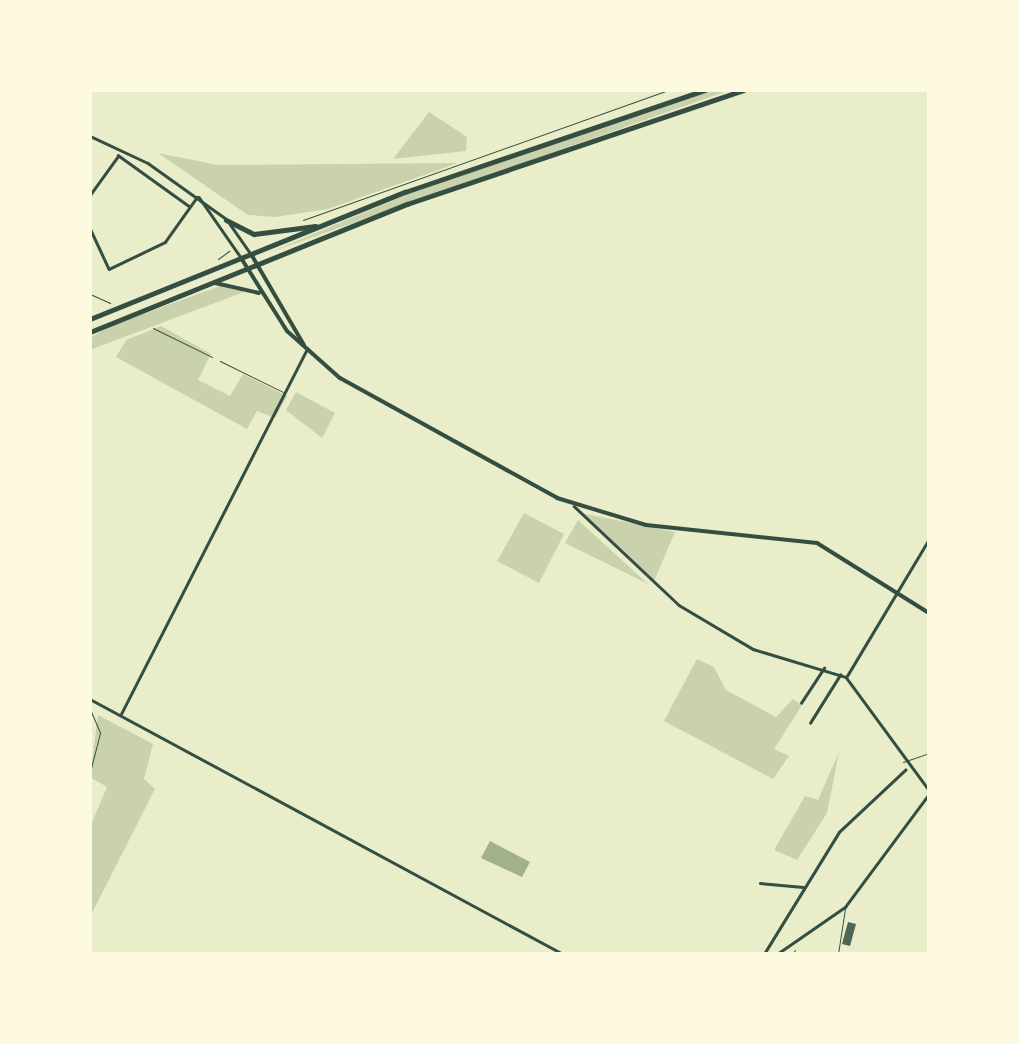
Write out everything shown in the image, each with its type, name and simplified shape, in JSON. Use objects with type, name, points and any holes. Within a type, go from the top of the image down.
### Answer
[{"type":"main road","points":[[90,319],[323,225],[705,90]]},
{"type":"main road","points":[[90,332],[258,263],[743,90]]},
{"type":"main road","points":[[226,220],[262,234],[323,225]]},
{"type":"street","points":[[90,136],[122,150],[198,196],[226,220],[258,263],[307,349],[290,395],[120,715]]},
{"type":"street","points":[[90,195],[122,150]]},
{"type":"street","points":[[118,156],[190,207]]},
{"type":"street","points":[[90,228],[109,269],[164,242],[198,196]]},
{"type":"street","points":[[198,196],[262,296],[307,349],[350,385],[574,506],[654,526],[806,540],[898,591],[929,613]]},
{"type":"street","points":[[210,283],[262,296]]},
{"type":"street","points":[[574,506],[679,605],[753,650],[824,666],[846,677],[906,769],[929,792],[845,907],[793,952],[778,954],[774,940]]},
{"type":"street","points":[[846,677],[929,539]]},
{"type":"street","points":[[801,703],[824,666]]},
{"type":"street","points":[[810,723],[840,674]]},
{"type":"street","points":[[90,699],[563,954]]},
{"type":"street","points":[[764,954],[839,832],[906,769]]},
{"type":"street","points":[[760,883],[805,887]]},
{"type":"lane","points":[[220,361],[290,395]]},
{"type":"lane","points":[[90,709],[100,733],[90,772]]},
{"type":"lane","points":[[903,762],[929,753]]},
{"type":"lane","points":[[838,954],[845,907]]},
{"type":"path","points":[[295,222],[668,90]]},
{"type":"path","points":[[212,262],[228,251]]},
{"type":"path","points":[[90,294],[111,303]]},
{"type":"path","points":[[154,328],[220,361]]},
{"type":"shaded area","points":[[714,90],[730,90],[268,253],[406,195]]},
{"type":"shaded area","points":[[429,112],[467,137],[466,151],[393,159]]},
{"type":"shaded area","points":[[158,153],[218,165],[458,163],[328,209],[275,217],[248,215]]},
{"type":"shaded area","points":[[220,286],[244,292],[90,350],[90,338],[110,326]]},
{"type":"shaded area","points":[[161,326],[211,354],[198,380],[230,396],[243,374],[287,396],[275,418],[257,411],[247,429],[116,357],[126,340]]},
{"type":"shaded area","points":[[296,392],[335,413],[322,438],[286,410]]},
{"type":"shaded area","points":[[524,513],[564,534],[539,583],[497,561]]},
{"type":"shaded area","points":[[581,513],[675,532],[654,581]]},
{"type":"shaded area","points":[[578,520],[648,584],[565,543]]},
{"type":"shaded area","points":[[697,659],[714,667],[726,690],[776,717],[793,699],[802,705],[774,749],[789,756],[773,779],[664,721]]},
{"type":"shaded area","points":[[98,715],[153,744],[144,779],[155,789],[90,917],[90,827],[107,787],[90,777]]},
{"type":"shaded area","points":[[839,752],[827,813],[797,860],[774,850],[805,796],[818,800]]},
{"type":"shaded area","points":[[490,841],[530,862],[522,877],[481,858]]},
{"type":"building","points":[[848,922],[856,924],[850,946],[842,944]]}]
